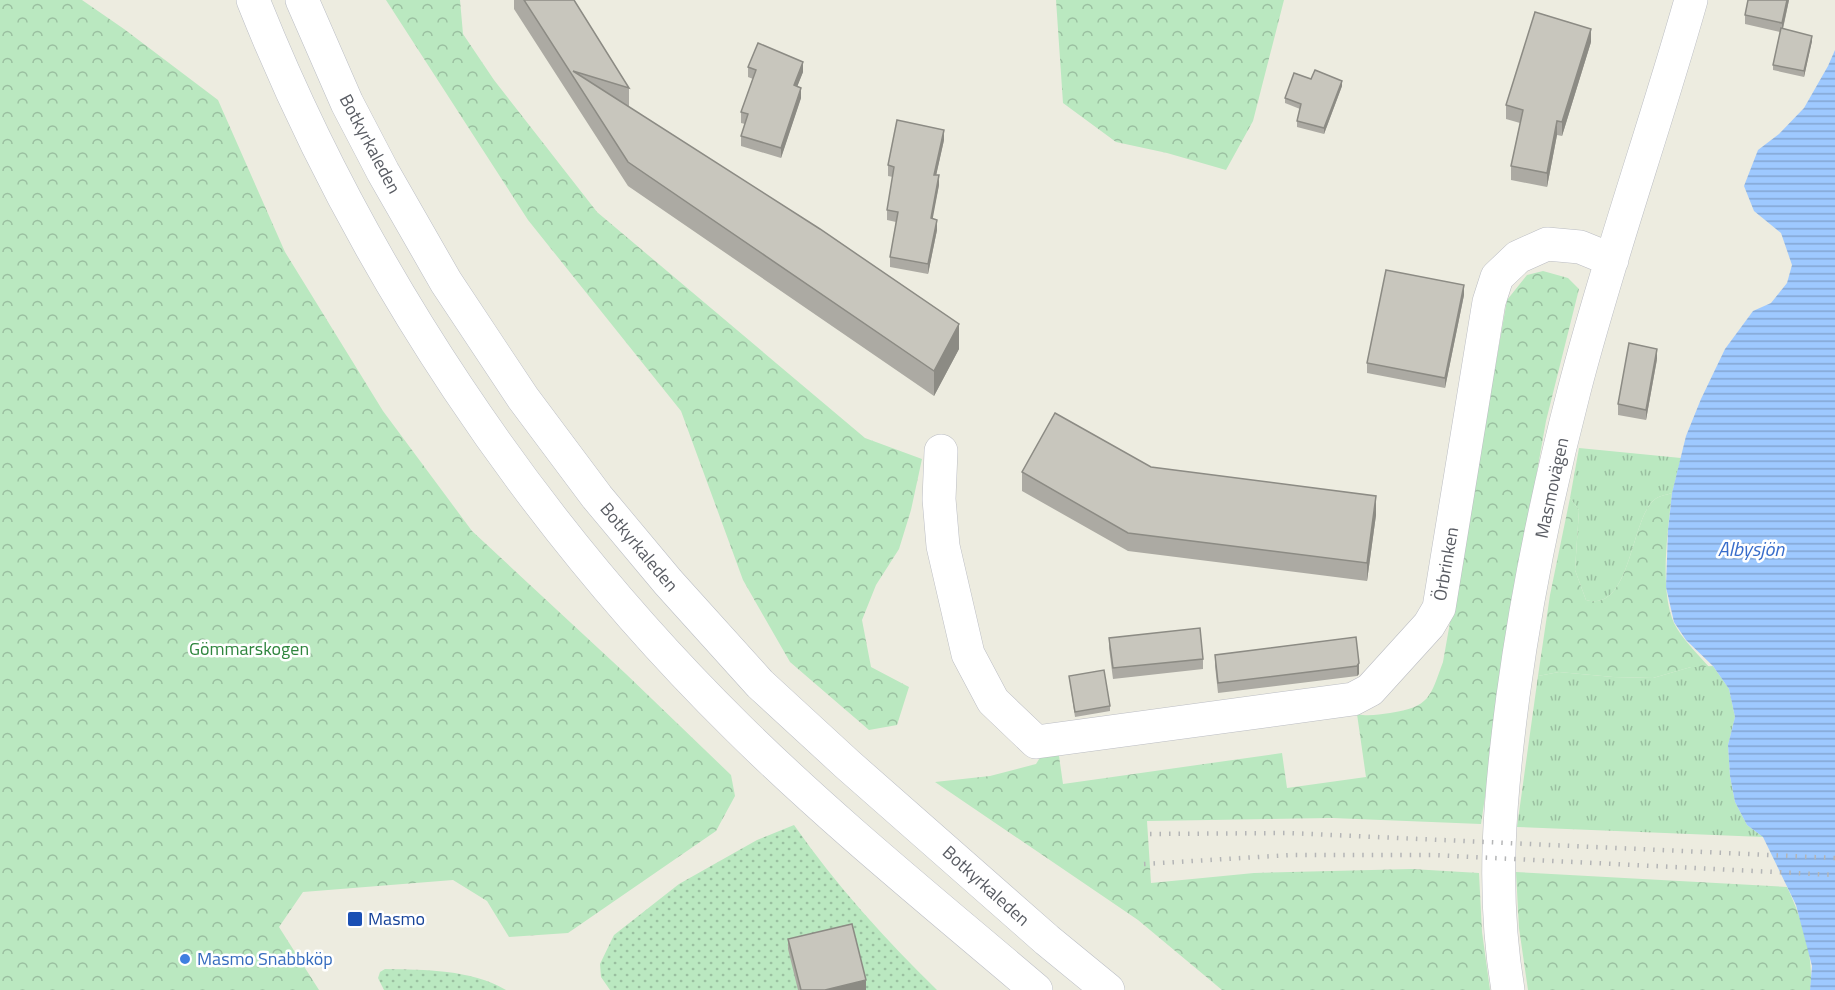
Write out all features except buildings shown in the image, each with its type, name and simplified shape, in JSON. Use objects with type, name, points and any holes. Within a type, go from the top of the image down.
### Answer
[{"type":"main road","points":[[253,0],[315,138],[378,259],[495,441],[573,544],[659,645],[736,727],[825,808],[1036,990]]},
{"type":"main road","name":"Botkyrkaleden","points":[[302,0],[347,103],[383,172],[446,282],[523,398],[597,497],[668,582],[760,684],[1038,932],[1108,990]]},
{"type":"main road","name":"Masmovägen","points":[[1508,990],[1497,891],[1500,813],[1522,632],[1549,497],[1574,392],[1691,0]]},
{"type":"main road","name":"Örbrinken","points":[[941,451],[939,499],[943,546],[968,654],[993,701],[1036,742],[1353,699],[1370,690],[1429,625],[1439,608],[1489,303],[1497,277],[1518,257],[1547,244],[1580,247],[1612,261]]},
{"type":"green space","name":"Gömmarskogen","points":[[0,0],[82,0],[218,100],[285,252],[383,411],[472,531],[731,775],[735,796],[716,831],[568,933],[509,937],[487,901],[453,880],[303,892],[279,927],[319,990],[0,990]]},
{"type":"green space","points":[[386,0],[460,0],[463,34],[494,80],[597,212],[865,438],[922,459],[911,510],[899,549],[876,585],[862,620],[871,667],[909,687],[897,725],[869,730],[790,662],[743,580],[681,411],[528,220]]},
{"type":"green space","points":[[1056,0],[1284,0],[1253,121],[1226,170],[1167,153],[1116,142],[1063,103]]},
{"type":"green space","points":[[1543,271],[1568,278],[1579,289],[1546,421],[1515,596],[1481,824],[1332,818],[1147,821],[1151,883],[1254,873],[1412,869],[1479,873],[1482,932],[1490,990],[1222,990],[1138,920],[935,782],[990,776],[1036,764],[1041,756],[1059,756],[1063,784],[1282,753],[1287,788],[1366,777],[1357,714],[1370,715],[1403,711],[1421,703],[1431,692],[1443,662],[1507,300],[1527,275]]},
{"type":"green space","points":[[1579,448],[1681,458],[1672,493],[1654,500],[1646,511],[1621,580],[1612,593],[1601,600],[1586,600],[1575,570],[1579,510],[1570,498]]},
{"type":"green space","points":[[1672,493],[1666,559],[1669,609],[1681,635],[1709,667],[1691,667],[1653,678],[1559,672],[1538,676],[1550,595],[1570,498],[1579,510],[1575,570],[1586,600],[1601,600],[1612,593],[1621,580],[1646,511],[1654,500]]},
{"type":"green space","points":[[1713,666],[1729,689],[1735,717],[1728,745],[1735,802],[1747,825],[1763,837],[1517,827],[1538,676],[1559,672],[1653,678],[1691,667]]},
{"type":"green space","points":[[794,825],[862,911],[937,990],[610,990],[601,977],[600,964],[614,935],[679,884],[757,840]]},
{"type":"green space","points":[[1516,872],[1787,887],[1806,937],[1810,964],[1810,990],[1528,990],[1519,928]]},
{"type":"green space","points":[[385,969],[462,974],[506,990],[384,990],[378,978],[380,972]]},
{"type":"water","name":"Albysjön","points":[[1835,50],[1835,990],[1810,990],[1812,966],[1796,905],[1763,837],[1747,825],[1735,802],[1728,745],[1735,717],[1729,689],[1713,666],[1686,640],[1674,622],[1666,587],[1672,493],[1686,436],[1725,349],[1753,311],[1771,303],[1787,283],[1792,265],[1781,233],[1754,211],[1744,186],[1758,150],[1779,134],[1804,108]]},
{"type":"railway","points":[[1150,834],[1289,833],[1835,858]]},
{"type":"railway","points":[[1144,864],[1291,855],[1433,855],[1835,875]]},
{"type":"place","name":"Masmo","points":[[355,919]]},
{"type":"place","name":"Masmo Snabbköp","points":[[185,959]]}]
